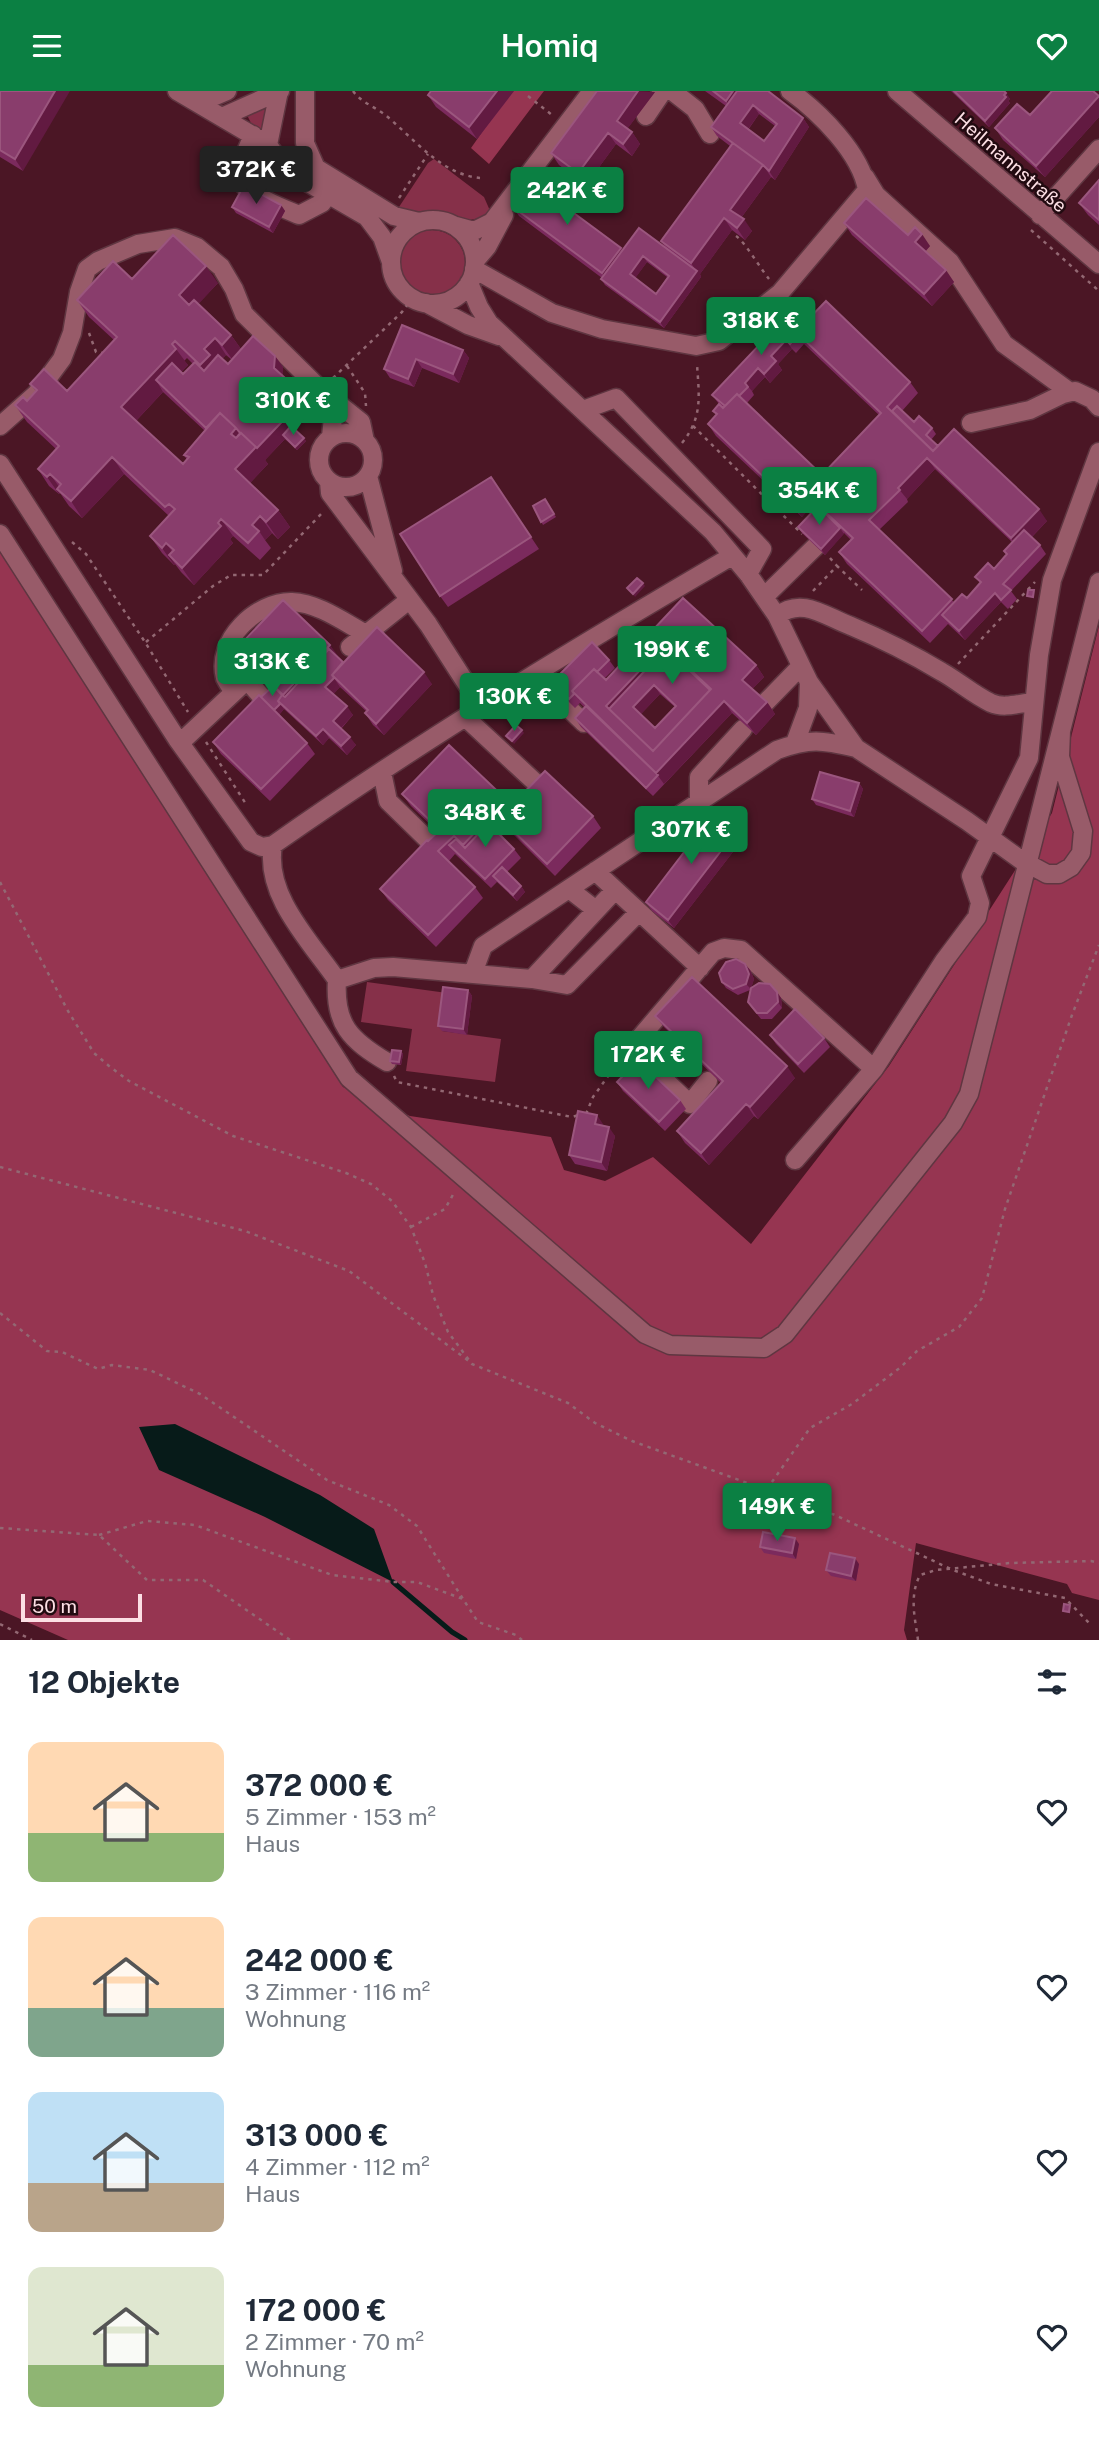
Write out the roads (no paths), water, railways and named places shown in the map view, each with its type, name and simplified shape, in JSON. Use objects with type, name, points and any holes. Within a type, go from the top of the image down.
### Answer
[{"type":"street","points":[[182,93],[213,97],[230,91],[243,127],[240,179],[246,189],[299,215],[322,203],[332,187]]},
{"type":"street","points":[[243,127],[279,91]]},
{"type":"street","points":[[243,127],[279,91]]},
{"type":"street","points":[[304,91],[305,143],[316,168],[332,187],[367,217],[382,237],[397,283],[419,301],[468,325],[505,338]]},
{"type":"street","points":[[182,93],[243,127],[286,170],[389,213],[419,222],[442,221],[474,231],[492,222],[507,205],[592,91]]},
{"type":"street","points":[[646,116],[663,91]]},
{"type":"street","points":[[672,91],[695,109],[710,134]]},
{"type":"street","points":[[790,91],[821,115],[876,195],[950,262],[1004,344],[1070,392],[1083,394],[1099,407]]},
{"type":"street","name":"Heilmannstraße","points":[[897,91],[1099,264]]},
{"type":"street","points":[[1040,215],[1099,149]]},
{"type":"street","points":[[473,271],[552,313],[602,329],[696,347],[719,341],[780,293],[867,190],[864,176]]},
{"type":"street","points":[[419,301],[438,303],[451,300],[461,293],[503,220],[507,205]]},
{"type":"street","points":[[391,262],[398,237],[419,222]]},
{"type":"street","points":[[453,225],[468,240],[479,307],[489,323],[713,532],[778,616],[805,674],[856,748]]},
{"type":"street","points":[[0,426],[36,394],[62,359],[72,333],[79,292],[87,269],[98,261],[138,244],[175,238],[197,247],[221,267],[244,314],[321,390],[361,422],[365,441]]},
{"type":"street","points":[[321,390],[333,417],[331,437]]},
{"type":"street","points":[[971,423],[1030,410],[1070,392]]},
{"type":"street","points":[[583,410],[616,398],[762,549],[748,574]]},
{"type":"street","points":[[332,491],[335,486],[357,485],[368,476],[373,462],[370,447],[353,433],[331,437],[321,448],[318,462],[320,470],[332,491],[428,624],[482,708]]},
{"type":"street","points":[[795,1160],[874,1069],[976,917],[980,903],[971,876],[1029,758],[1033,702],[1052,580],[1099,452]]},
{"type":"street","points":[[0,464],[180,743],[251,842],[262,847],[274,845],[534,675],[732,556]]},
{"type":"street","points":[[368,476],[396,582]]},
{"type":"street","points":[[0,534],[349,1078],[645,1334],[670,1345],[764,1348],[785,1334],[953,1123],[969,1094],[1099,582]]},
{"type":"street","points":[[764,597],[810,541]]},
{"type":"street","points":[[350,647],[409,600]]},
{"type":"street","points":[[234,692],[225,677],[227,648],[236,632],[254,615],[274,605],[290,602],[309,604],[366,634]]},
{"type":"street","points":[[778,616],[787,608],[800,607],[825,613],[878,636],[993,704],[1009,706],[1033,702]]},
{"type":"street","points":[[765,703],[805,674]]},
{"type":"street","points":[[795,743],[808,708],[805,674]]},
{"type":"street","points":[[534,675],[584,723]]},
{"type":"street","points":[[180,743],[247,680],[261,696]]},
{"type":"street","points":[[466,719],[537,784]]},
{"type":"street","points":[[699,802],[699,777],[743,729]]},
{"type":"street","points":[[473,973],[483,946],[777,750],[803,740],[829,741],[856,748],[971,815],[990,838],[1028,865],[1047,874],[1059,874],[1071,867],[1081,853],[1083,831],[1060,757],[1061,730]]},
{"type":"street","points":[[382,772],[388,801],[429,841]]},
{"type":"street","points":[[274,845],[271,860],[277,887],[288,911],[337,980],[336,1000],[341,1021],[354,1038],[387,1062]]},
{"type":"street","points":[[595,871],[700,968]]},
{"type":"street","points":[[569,889],[596,910]]},
{"type":"street","points":[[532,979],[615,890]]},
{"type":"street","points":[[337,980],[374,968],[393,967],[532,979],[567,985],[639,912]]},
{"type":"street","points":[[708,1081],[690,1104],[631,1048],[713,951],[724,948],[741,950],[874,1069]]},
{"type":"water","points":[[175,1424],[320,1495],[374,1529],[393,1582],[265,1517],[159,1470],[139,1427]]},
{"type":"waterway","points":[[393,1582],[465,1640]]}]
